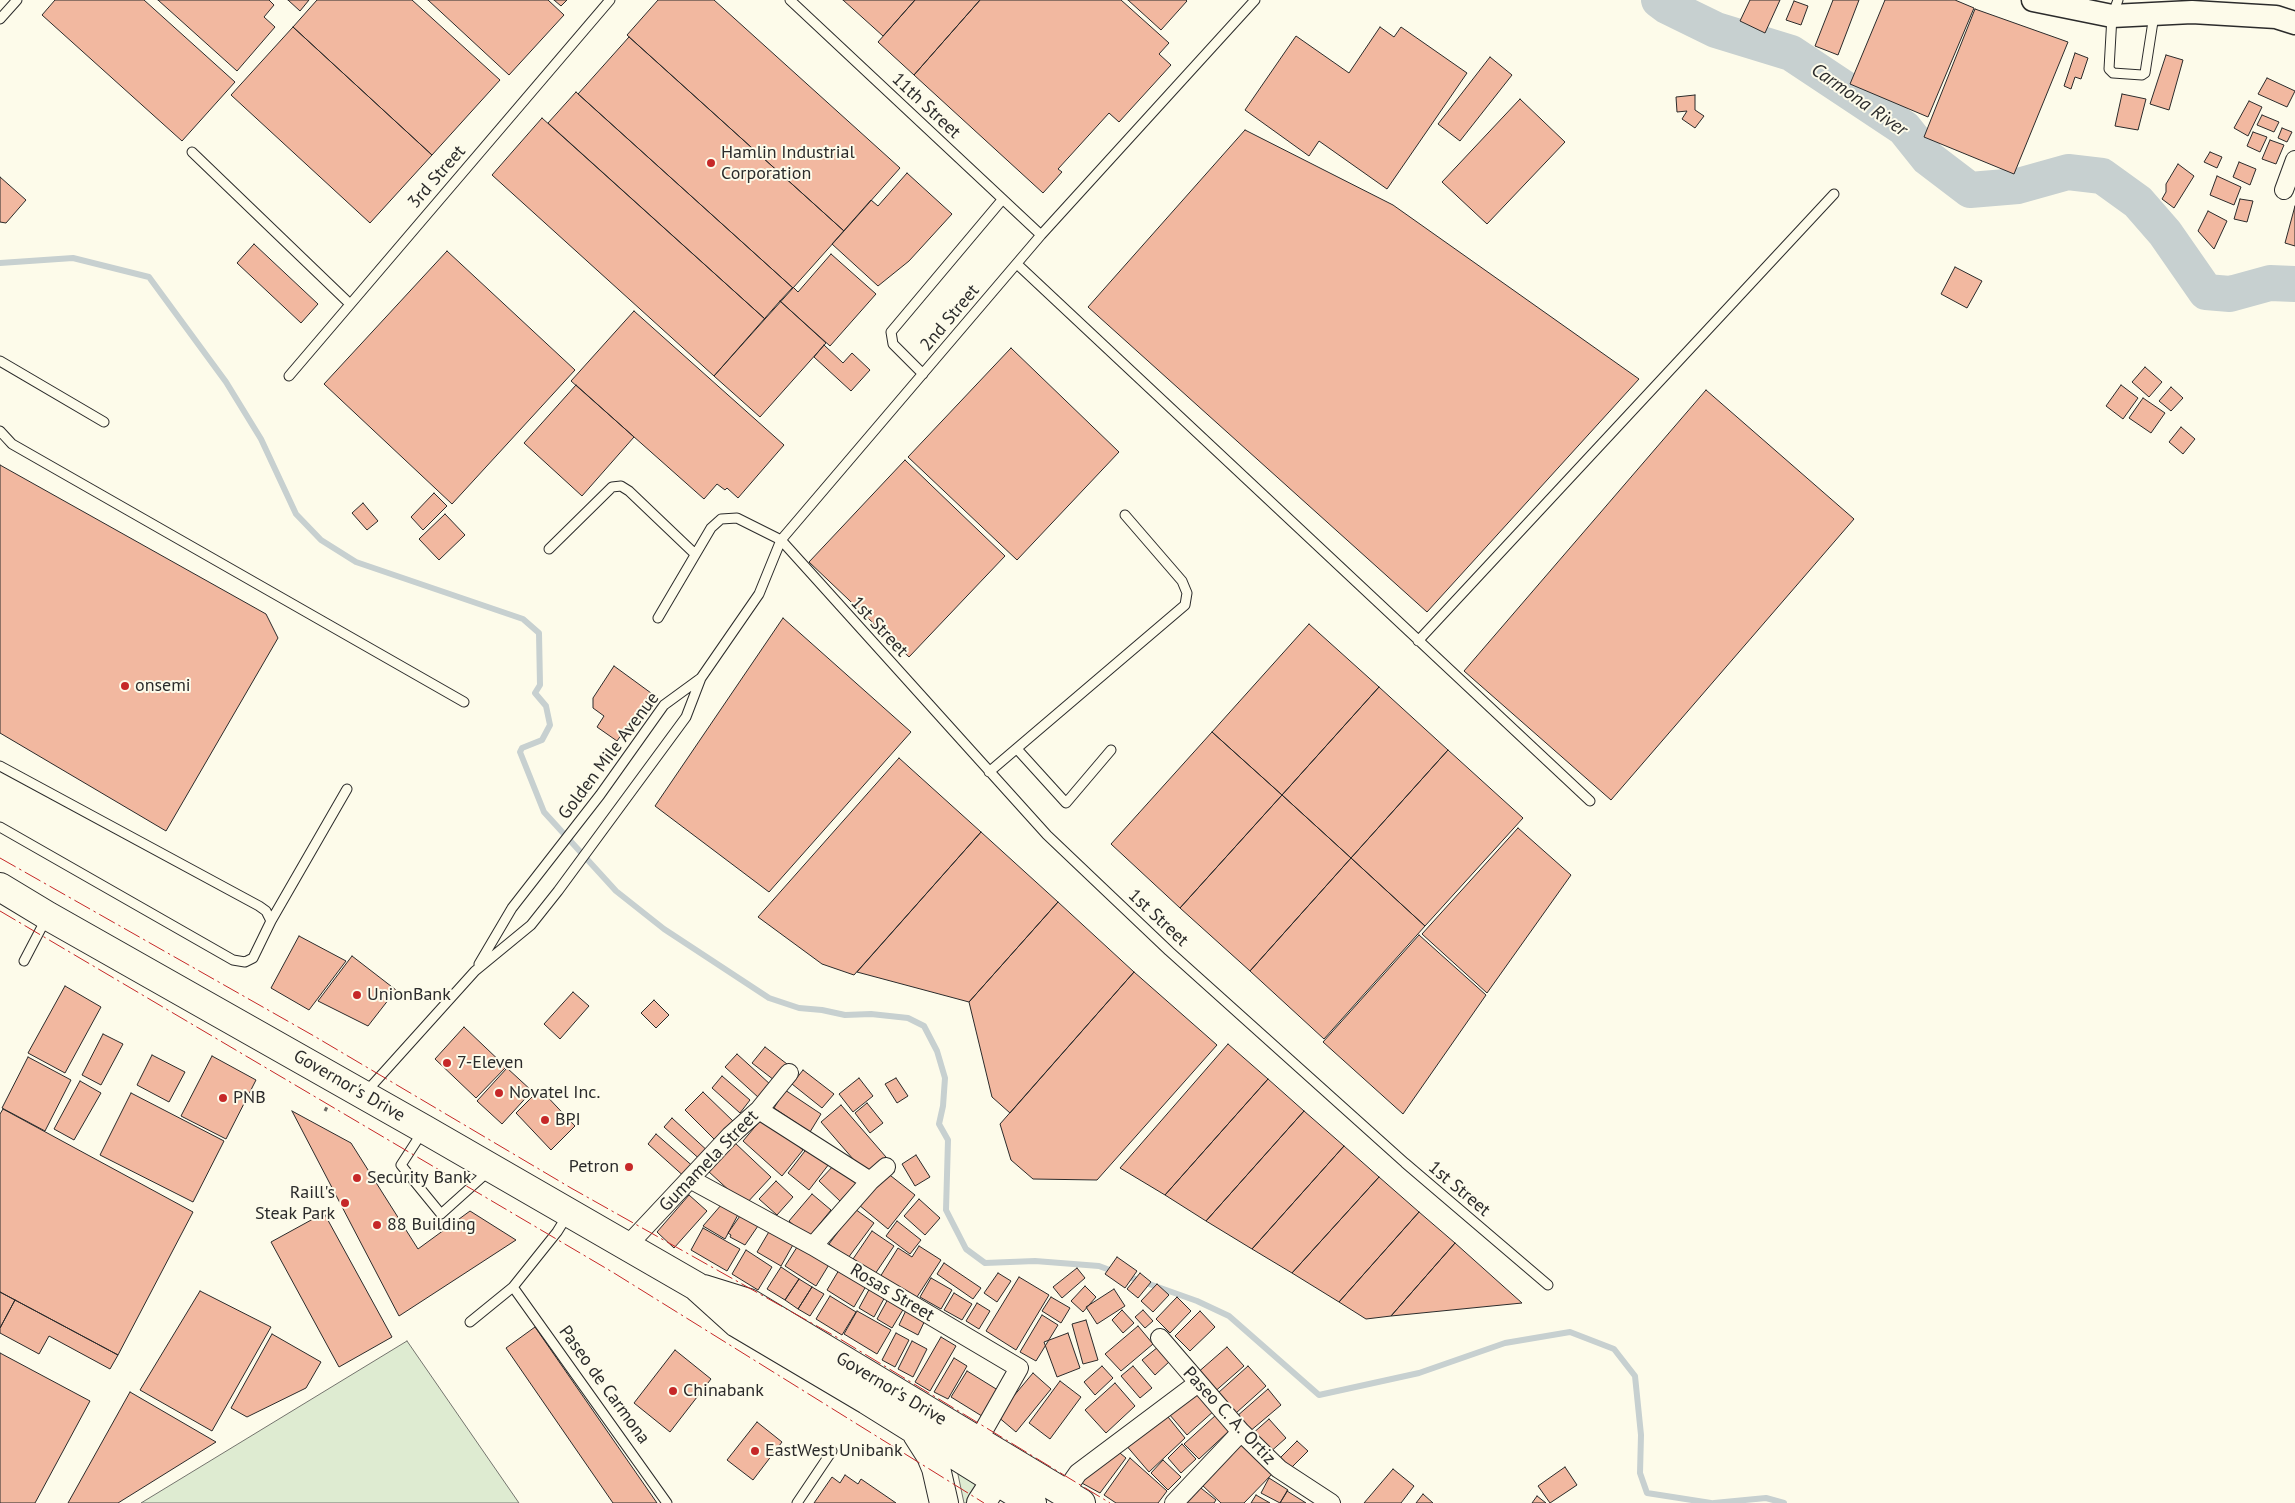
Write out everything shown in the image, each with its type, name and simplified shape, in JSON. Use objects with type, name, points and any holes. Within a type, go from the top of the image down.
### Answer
[{"type":"highway","name":"Governor's Drive","points":[[0,887],[696,1286],[737,1323],[913,1429],[995,1481],[1046,1497]]},
{"type":"highway","name":"Governor's Drive","points":[[696,1286],[749,1303],[977,1442],[995,1481]]},
{"type":"highway","points":[[913,1429],[931,1456],[941,1484],[944,1503]]},
{"type":"street","points":[[2033,0],[2155,14],[2197,6],[2276,17],[2295,23]]},
{"type":"street","points":[[2284,190],[2295,160]]},
{"type":"street","name":"Gumamela Street","points":[[627,1246],[730,1136],[759,1110],[788,1073]]},
{"type":"street","points":[[759,1110],[870,1181]]},
{"type":"street","points":[[814,1246],[870,1181],[886,1167]]},
{"type":"street","name":"Rosas Street","points":[[690,1179],[814,1246],[1019,1368],[977,1442]]},
{"type":"street","name":"Paseo C. A. Ortiz","points":[[1160,1338],[1241,1432],[1279,1469],[1331,1503]]},
{"type":"street","points":[[1046,1497],[1198,1383]]},
{"type":"street","points":[[1174,1503],[1241,1432]]},
{"type":"lane","points":[[0,19],[17,0]]},
{"type":"lane","name":"3rd Street","points":[[289,376],[610,0]]},
{"type":"lane","name":"11th Street","points":[[790,0],[1040,235]]},
{"type":"lane","name":"2nd Street","points":[[701,678],[759,594],[780,540],[1040,235],[1255,0]]},
{"type":"lane","points":[[2115,8],[2111,72],[2142,75],[2147,69],[2155,14]]},
{"type":"lane","points":[[192,152],[350,304]]},
{"type":"lane","points":[[1418,641],[1834,194]]},
{"type":"lane","points":[[923,374],[893,344],[891,332],[1002,200]]},
{"type":"lane","points":[[1017,264],[1590,801]]},
{"type":"lane","points":[[0,361],[104,422]]},
{"type":"lane","points":[[0,431],[12,444],[464,702]]},
{"type":"lane","points":[[549,549],[612,487],[620,486],[629,491],[696,554]]},
{"type":"lane","points":[[989,772],[1185,605],[1187,593],[1182,581],[1125,515]]},
{"type":"lane","points":[[658,618],[711,528],[721,519],[737,518],[780,540]]},
{"type":"lane","name":"1st Street","points":[[780,540],[1047,835],[1169,951],[1405,1163],[1548,1285]]},
{"type":"lane","name":"Golden Mile Avenue","points":[[475,971],[512,908],[539,876],[600,795],[664,705],[701,678]]},
{"type":"lane","name":"Golden Mile Avenue","points":[[364,1094],[475,971],[531,925],[686,717],[701,678]]},
{"type":"lane","points":[[1017,749],[1066,803],[1111,750]]},
{"type":"lane","points":[[0,766],[258,906],[266,911],[271,921]]},
{"type":"lane","points":[[0,827],[233,960],[245,962],[253,958],[271,921],[347,789]]},
{"type":"lane","points":[[24,961],[48,916]]},
{"type":"lane","points":[[424,1129],[402,1166],[441,1214],[492,1168]]},
{"type":"lane","points":[[470,1322],[513,1287],[557,1232],[569,1213]]},
{"type":"lane","name":"Paseo de Carmona","points":[[513,1287],[667,1503]]},
{"type":"lane","points":[[797,1503],[832,1450]]},
{"type":"green space","points":[[407,1341],[519,1503],[141,1503]]},
{"type":"green space","points":[[956,1465],[985,1483],[973,1503],[964,1503]]},
{"type":"building","points":[[55,0],[144,0],[235,82],[182,141],[42,15]]},
{"type":"building","points":[[158,0],[269,0],[274,5],[264,17],[275,27],[237,71]]},
{"type":"building","points":[[288,0],[309,0],[300,11]]},
{"type":"building","points":[[317,0],[412,0],[500,80],[432,155],[293,27]]},
{"type":"building","points":[[428,0],[548,0],[564,15],[509,75]]},
{"type":"building","points":[[554,0],[567,0],[561,6]]},
{"type":"building","points":[[658,0],[714,0],[900,168],[844,231],[627,35]]},
{"type":"building","points":[[843,0],[915,0],[883,36]]},
{"type":"building","points":[[915,0],[980,0],[914,75],[878,42]]},
{"type":"building","points":[[980,0],[1121,0],[1169,43],[1159,54],[1171,65],[1119,122],[1109,113],[1058,169],[1062,172],[1043,193],[914,75]]},
{"type":"building","points":[[1128,0],[1186,0],[1187,1],[1161,30]]},
{"type":"building","points":[[1750,0],[1780,0],[1765,33],[1740,21]]},
{"type":"building","points":[[1833,0],[1859,0],[1838,55],[1815,46]]},
{"type":"building","points":[[1885,0],[1955,0],[1974,8],[1928,117],[1850,84]]},
{"type":"building","points":[[1794,1],[1808,6],[1801,25],[1786,20]]},
{"type":"building","points":[[1975,9],[2068,42],[2014,174],[1924,137]]},
{"type":"building","points":[[293,27],[432,155],[370,223],[231,95]]},
{"type":"building","points":[[1380,27],[1394,37],[1401,27],[1467,73],[1387,189],[1319,141],[1309,156],[1245,110],[1296,36],[1349,73]]},
{"type":"building","name":"Hamlin Industrial Corporation","points":[[629,37],[844,231],[793,288],[578,94]]},
{"type":"building","points":[[2075,53],[2088,58],[2081,79],[2075,77],[2071,89],[2064,86]]},
{"type":"building","points":[[2166,55],[2183,60],[2169,110],[2150,104]]},
{"type":"building","points":[[1490,57],[1512,75],[1460,141],[1438,124]]},
{"type":"building","points":[[2267,78],[2295,91],[2287,107],[2258,94]]},
{"type":"building","points":[[576,92],[793,288],[765,319],[548,123]]},
{"type":"building","points":[[2122,94],[2146,99],[2138,130],[2115,126]]},
{"type":"building","points":[[1695,95],[1695,110],[1704,116],[1695,128],[1682,119],[1687,111],[1677,112],[1676,97]]},
{"type":"building","points":[[1520,99],[1565,142],[1487,224],[1442,182]]},
{"type":"building","points":[[2249,101],[2262,107],[2248,136],[2234,128]]},
{"type":"building","points":[[2262,115],[2279,122],[2274,132],[2257,125]]},
{"type":"building","points":[[542,118],[765,319],[714,376],[492,175]]},
{"type":"building","points":[[2282,128],[2292,132],[2287,142],[2278,138]]},
{"type":"building","points":[[1245,130],[1393,205],[1639,379],[1427,612],[1088,307]]},
{"type":"building","points":[[2253,132],[2267,137],[2260,152],[2247,146]]},
{"type":"building","points":[[2270,140],[2284,145],[2276,164],[2262,159]]},
{"type":"building","points":[[2210,152],[2222,157],[2217,168],[2204,162]]},
{"type":"building","points":[[2239,162],[2256,169],[2250,185],[2233,177]]},
{"type":"building","points":[[2178,164],[2194,176],[2174,208],[2162,199],[2166,192],[2166,184]]},
{"type":"building","points":[[907,173],[952,214],[909,261],[878,286],[832,244],[871,200],[878,206]]},
{"type":"building","points":[[2217,176],[2241,187],[2234,205],[2210,195]]},
{"type":"building","points":[[0,177],[26,200],[6,223],[0,222]]},
{"type":"building","points":[[2240,199],[2253,201],[2247,222],[2234,219]]},
{"type":"building","points":[[2295,206],[2295,246],[2285,243]]},
{"type":"building","points":[[2208,211],[2227,221],[2214,249],[2198,231]]},
{"type":"building","points":[[254,244],[318,304],[301,323],[237,263]]},
{"type":"building","points":[[447,251],[575,370],[452,504],[324,384]]},
{"type":"building","points":[[831,254],[876,294],[830,346],[780,301],[793,287],[798,292]]},
{"type":"building","points":[[1955,267],[1982,281],[1967,308],[1941,294]]},
{"type":"building","points":[[780,301],[826,343],[760,417],[714,376]]},
{"type":"building","points":[[634,311],[784,445],[738,498],[727,488],[725,490],[717,484],[704,499],[571,381]]},
{"type":"building","points":[[824,345],[843,363],[852,353],[870,370],[851,391],[814,357]]},
{"type":"building","points":[[1011,348],[1119,452],[1017,560],[908,457]]},
{"type":"building","points":[[2145,367],[2162,382],[2149,397],[2132,382]]},
{"type":"building","points":[[576,385],[634,437],[582,496],[524,443]]},
{"type":"building","points":[[2121,385],[2138,398],[2123,419],[2106,406]]},
{"type":"building","points":[[2171,387],[2183,398],[2171,411],[2159,401]]},
{"type":"building","points":[[1706,390],[1854,519],[1611,800],[1464,671]]},
{"type":"building","points":[[2143,398],[2165,413],[2151,433],[2129,418]]},
{"type":"building","points":[[2181,427],[2195,439],[2183,454],[2169,442]]},
{"type":"building","points":[[905,460],[1005,556],[909,657],[809,562]]},
{"type":"building","name":"onsemi","points":[[0,465],[266,614],[278,638],[166,831],[0,733]]},
{"type":"building","points":[[434,493],[447,506],[423,530],[411,517]]},
{"type":"building","points":[[363,503],[378,521],[367,530],[352,513]]},
{"type":"building","points":[[445,514],[465,535],[439,560],[419,539]]},
{"type":"building","points":[[783,618],[911,732],[769,892],[655,806]]},
{"type":"building","points":[[1309,624],[1379,687],[1282,795],[1212,732]]},
{"type":"building","points":[[614,666],[651,693],[617,741],[597,727],[604,716],[593,708],[593,698]]},
{"type":"building","points":[[1379,687],[1448,750],[1351,858],[1282,795]]},
{"type":"building","points":[[1212,732],[1282,795],[1180,908],[1111,844]]},
{"type":"building","points":[[1448,750],[1523,818],[1425,926],[1351,858]]},
{"type":"building","points":[[899,758],[981,832],[854,975],[822,964],[758,917]]},
{"type":"building","points":[[1282,795],[1351,858],[1250,971],[1180,908]]},
{"type":"building","points":[[1518,828],[1571,875],[1487,993],[1422,934]]},
{"type":"building","points":[[981,832],[1058,902],[969,1002],[857,972]]},
{"type":"building","points":[[1351,858],[1425,926],[1324,1039],[1250,971]]},
{"type":"building","points":[[1058,902],[1134,972],[1010,1113],[992,1097],[969,1002]]},
{"type":"building","points":[[1419,935],[1486,995],[1403,1114],[1323,1042]]},
{"type":"building","points":[[299,936],[346,961],[309,1010],[271,988]]},
{"type":"building","name":"UnionBank","points":[[352,956],[396,990],[368,1026],[318,1001]]},
{"type":"building","points":[[1134,972],[1217,1045],[1097,1180],[1033,1179],[1011,1160],[1000,1124]]},
{"type":"building","points":[[65,986],[101,1007],[65,1073],[28,1053]]},
{"type":"building","points":[[573,992],[589,1006],[560,1039],[544,1024]]},
{"type":"building","points":[[654,1000],[669,1015],[656,1028],[641,1013]]},
{"type":"building","points":[[464,1027],[506,1067],[476,1098],[435,1059]]},
{"type":"building","points":[[103,1034],[123,1044],[101,1085],[82,1075]]},
{"type":"building","points":[[1228,1044],[1268,1079],[1165,1195],[1120,1168]]},
{"type":"building","points":[[765,1047],[787,1064],[774,1080],[752,1063]]},
{"type":"building","points":[[737,1054],[771,1085],[759,1098],[725,1067]]},
{"type":"building","points":[[152,1055],[185,1072],[169,1102],[137,1085]]},
{"type":"building","points":[[212,1056],[256,1080],[226,1139],[181,1116]]},
{"type":"building","points":[[28,1057],[71,1080],[45,1131],[2,1108]]},
{"type":"building","points":[[507,1068],[532,1091],[502,1124],[477,1101]]},
{"type":"building","points":[[803,1070],[834,1094],[822,1108],[792,1084]]},
{"type":"building","points":[[722,1076],[750,1100],[740,1113],[712,1088]]},
{"type":"building","points":[[859,1078],[873,1096],[853,1112],[839,1094]]},
{"type":"building","points":[[896,1078],[908,1096],[897,1103],[885,1084]]},
{"type":"building","points":[[1268,1079],[1304,1111],[1206,1221],[1165,1195]]},
{"type":"building","points":[[80,1081],[101,1093],[74,1140],[54,1129]]},
{"type":"building","name":"BPI","points":[[540,1089],[575,1126],[551,1150],[516,1113]]},
{"type":"building","points":[[785,1090],[821,1114],[810,1132],[774,1108]]},
{"type":"building","points":[[703,1092],[735,1123],[717,1142],[685,1110]]},
{"type":"building","points":[[131,1093],[224,1141],[193,1202],[100,1155]]},
{"type":"building","points":[[867,1103],[883,1123],[870,1133],[855,1113]]},
{"type":"building","points":[[841,1105],[886,1157],[866,1174],[821,1122]]},
{"type":"building","points":[[3,1109],[193,1212],[118,1355],[0,1292],[0,1114]]},
{"type":"building","name":"88 Building","points":[[292,1111],[351,1143],[418,1249],[470,1211],[516,1240],[399,1316]]},
{"type":"building","points":[[1304,1111],[1344,1146],[1252,1249],[1206,1221]]},
{"type":"building","points":[[764,1116],[803,1150],[782,1176],[743,1141]]},
{"type":"building","points":[[672,1118],[711,1154],[704,1163],[664,1127]]},
{"type":"building","points":[[656,1134],[696,1169],[687,1179],[648,1144]]},
{"type":"building","points":[[734,1142],[771,1177],[745,1205],[708,1171]]},
{"type":"building","points":[[1344,1146],[1379,1177],[1292,1273],[1252,1249]]},
{"type":"building","points":[[808,1147],[829,1164],[809,1190],[788,1173]]},
{"type":"building","points":[[916,1155],[930,1177],[915,1186],[902,1164]]},
{"type":"building","points":[[836,1163],[857,1183],[840,1201],[819,1181]]},
{"type":"building","points":[[886,1172],[915,1195],[888,1229],[859,1205]]},
{"type":"building","points":[[1379,1177],[1419,1212],[1339,1302],[1292,1273]]},
{"type":"building","points":[[776,1181],[793,1197],[777,1215],[759,1199]]},
{"type":"building","points":[[812,1194],[831,1210],[808,1238],[789,1221]]},
{"type":"building","points":[[689,1195],[707,1211],[674,1248],[657,1232]]},
{"type":"building","points":[[919,1199],[940,1218],[925,1235],[904,1216]]},
{"type":"building","points":[[722,1204],[740,1211],[725,1239],[703,1226]]},
{"type":"building","points":[[855,1209],[874,1223],[848,1258],[829,1244]]},
{"type":"building","points":[[1419,1212],[1455,1243],[1391,1316],[1366,1319],[1339,1302]]},
{"type":"building","points":[[324,1213],[392,1337],[339,1367],[271,1242]]},
{"type":"building","points":[[742,1213],[760,1223],[745,1245],[730,1237],[731,1235],[728,1233]]},
{"type":"building","points":[[897,1221],[921,1240],[910,1254],[886,1236]]},
{"type":"building","points":[[703,1228],[740,1249],[727,1271],[691,1250]]},
{"type":"building","points":[[770,1230],[794,1243],[781,1266],[757,1252]]},
{"type":"building","points":[[872,1231],[894,1246],[875,1274],[853,1259]]},
{"type":"building","points":[[1455,1243],[1522,1303],[1391,1316]]},
{"type":"building","points":[[799,1244],[830,1263],[816,1286],[785,1266]]},
{"type":"building","points":[[919,1246],[941,1260],[915,1300],[880,1277],[898,1248],[912,1257]]},
{"type":"building","points":[[746,1250],[772,1267],[758,1290],[732,1274]]},
{"type":"building","points":[[1117,1257],[1137,1271],[1125,1288],[1105,1274]]},
{"type":"building","points":[[944,1263],[981,1288],[973,1299],[937,1274]]},
{"type":"building","points":[[842,1265],[869,1281],[854,1307],[827,1290]]},
{"type":"building","points":[[781,1267],[799,1279],[785,1300],[767,1289]]},
{"type":"building","points":[[1077,1268],[1085,1278],[1062,1298],[1053,1287]]},
{"type":"building","points":[[998,1273],[1011,1281],[997,1302],[984,1293]]},
{"type":"building","points":[[1140,1273],[1151,1282],[1138,1298],[1127,1289]]},
{"type":"building","points":[[1019,1277],[1049,1295],[1016,1350],[986,1331]]},
{"type":"building","points":[[931,1278],[952,1290],[941,1309],[920,1297]]},
{"type":"building","points":[[799,1279],[812,1287],[798,1309],[785,1300]]},
{"type":"building","points":[[1157,1284],[1169,1295],[1153,1312],[1141,1301]]},
{"type":"building","points":[[871,1286],[886,1295],[874,1317],[859,1308]]},
{"type":"building","points":[[1085,1286],[1096,1297],[1083,1312],[1071,1301]]},
{"type":"building","points":[[812,1287],[824,1294],[810,1316],[798,1309]]},
{"type":"building","points":[[1114,1289],[1125,1306],[1097,1324],[1086,1307]]},
{"type":"building","points":[[200,1291],[271,1327],[212,1431],[140,1390]]},
{"type":"building","points":[[0,1292],[15,1300],[0,1328]]},
{"type":"building","points":[[954,1293],[972,1304],[962,1320],[944,1310]]},
{"type":"building","points":[[830,1296],[856,1312],[842,1335],[816,1319]]},
{"type":"building","points":[[1051,1297],[1070,1308],[1061,1323],[1042,1311]]},
{"type":"building","points":[[1177,1297],[1191,1311],[1170,1333],[1156,1319]]},
{"type":"building","points":[[888,1299],[904,1308],[892,1328],[877,1319]]},
{"type":"building","points":[[15,1300],[118,1355],[110,1369],[49,1336],[39,1354],[0,1333],[0,1328]]},
{"type":"building","points":[[977,1303],[990,1311],[979,1329],[966,1321]]},
{"type":"building","points":[[908,1306],[927,1316],[918,1335],[899,1325]]},
{"type":"building","points":[[1122,1310],[1134,1323],[1123,1333],[1112,1320]]},
{"type":"building","points":[[1143,1310],[1153,1321],[1145,1328],[1135,1317]]},
{"type":"building","points":[[857,1311],[891,1330],[877,1354],[844,1334]]},
{"type":"building","points":[[1200,1311],[1215,1327],[1190,1351],[1175,1336]]},
{"type":"building","points":[[1042,1315],[1058,1325],[1036,1361],[1020,1352]]},
{"type":"building","points":[[1086,1320],[1098,1360],[1083,1364],[1072,1324]]},
{"type":"building","points":[[1138,1326],[1153,1344],[1121,1371],[1105,1354]]},
{"type":"building","points":[[535,1327],[657,1503],[613,1503],[506,1348]]},
{"type":"building","points":[[896,1333],[909,1340],[895,1367],[882,1360]]},
{"type":"building","points":[[1068,1333],[1080,1368],[1057,1377],[1044,1342]]},
{"type":"building","points":[[272,1334],[321,1362],[306,1388],[247,1417],[231,1408]]},
{"type":"building","points":[[941,1337],[956,1346],[930,1391],[915,1382]]},
{"type":"building","points":[[912,1341],[927,1349],[913,1377],[898,1369]]},
{"type":"building","points":[[1158,1347],[1170,1361],[1155,1375],[1142,1360]]},
{"type":"building","points":[[1227,1347],[1244,1366],[1212,1394],[1196,1374]]},
{"type":"building","name":"Chinabank","points":[[675,1350],[711,1379],[670,1432],[634,1403]]},
{"type":"building","points":[[0,1353],[90,1401],[35,1503],[0,1503]]},
{"type":"building","points":[[954,1358],[967,1366],[948,1399],[934,1392]]},
{"type":"building","points":[[1102,1366],[1113,1378],[1095,1395],[1084,1382]]},
{"type":"building","points":[[1133,1366],[1152,1388],[1140,1398],[1121,1376]]},
{"type":"building","points":[[1248,1366],[1266,1386],[1236,1413],[1218,1393]]},
{"type":"building","points":[[967,1371],[1001,1392],[985,1418],[951,1397]]},
{"type":"building","points":[[1033,1373],[1051,1389],[1016,1432],[997,1416]]},
{"type":"building","points":[[1060,1381],[1081,1397],[1050,1439],[1029,1423]]},
{"type":"building","points":[[1115,1383],[1135,1406],[1106,1433],[1085,1410]]},
{"type":"building","points":[[1197,1389],[1215,1410],[1187,1435],[1169,1414]]},
{"type":"building","points":[[1268,1389],[1281,1405],[1249,1432],[1236,1417]]},
{"type":"building","points":[[130,1392],[216,1442],[118,1503],[68,1503]]},
{"type":"building","points":[[1164,1412],[1185,1438],[1149,1472],[1125,1444]]},
{"type":"building","points":[[1216,1415],[1230,1430],[1199,1459],[1184,1444]]},
{"type":"building","points":[[1269,1419],[1286,1438],[1268,1454],[1251,1435]]},
{"type":"building","name":"EastWest Unibank","points":[[757,1422],[782,1442],[753,1480],[727,1460]]},
{"type":"building","points":[[1243,1441],[1275,1471],[1244,1503],[1221,1503],[1201,1484]]},
{"type":"building","points":[[1297,1441],[1308,1451],[1288,1471],[1277,1461]]},
{"type":"building","points":[[1182,1444],[1196,1459],[1181,1473],[1168,1458]]},
{"type":"building","points":[[1115,1449],[1126,1458],[1100,1493],[1080,1482]]},
{"type":"building","points":[[1130,1458],[1167,1491],[1158,1503],[1116,1503],[1104,1495]]},
{"type":"building","points":[[1163,1460],[1181,1477],[1168,1490],[1151,1473]]},
{"type":"building","points":[[1565,1467],[1577,1485],[1550,1503],[1538,1486]]},
{"type":"building","points":[[1393,1469],[1414,1486],[1401,1503],[1364,1503]]},
{"type":"building","points":[[845,1475],[858,1484],[861,1479],[896,1503],[814,1503],[832,1477],[840,1483]]},
{"type":"building","points":[[1269,1478],[1288,1490],[1280,1503],[1261,1493]]},
{"type":"building","points":[[1197,1485],[1216,1500],[1214,1503],[1183,1503]]},
{"type":"building","points":[[1287,1491],[1306,1503],[1280,1503]]},
{"type":"building","points":[[1423,1494],[1433,1503],[1416,1503]]},
{"type":"building","points":[[1256,1495],[1270,1503],[1251,1503]]},
{"type":"building","points":[[1537,1496],[1546,1503],[1532,1503]]},
{"type":"waterway","name":"Carmona River","points":[[1659,0],[1667,6],[1716,30],[1791,53],[1904,128],[1928,158],[1970,190],[2018,186],[2068,172],[2102,176],[2138,202],[2165,233],[2206,292],[2230,294],[2270,283],[2295,284]]},
{"type":"waterway","points":[[0,263],[73,258],[149,277],[226,382],[261,439],[296,514],[321,540],[356,562],[523,619],[539,633],[540,685],[535,693],[546,706],[550,725],[542,740],[522,748],[520,752],[544,812],[616,891],[664,929],[769,998],[799,1008],[845,1015],[871,1014],[908,1018],[924,1026],[937,1051],[945,1078],[943,1106],[939,1124],[948,1140],[946,1210],[966,1249],[985,1263],[1035,1261],[1099,1266],[1115,1272]]},
{"type":"waterway","points":[[1124,1275],[1197,1301],[1229,1316],[1319,1395],[1419,1373],[1505,1343],[1570,1332],[1614,1349],[1635,1376],[1641,1435],[1640,1473],[1647,1493],[1711,1503]]},
{"type":"waterway","points":[[1714,1503],[1766,1498],[1784,1503]]},
{"type":"power","points":[[0,858],[314,1036],[571,1188],[840,1339],[1110,1503]]},
{"type":"power","points":[[0,911],[614,1273],[984,1503]]},
{"type":"place","name":"Hamlin Industrial Corporation","points":[[711,163]]},
{"type":"place","name":"onsemi","points":[[125,686]]},
{"type":"place","name":"UnionBank","points":[[357,995]]},
{"type":"place","name":"7-Eleven","points":[[447,1063]]},
{"type":"place","name":"Novatel Inc.","points":[[499,1093]]},
{"type":"place","name":"PNB","points":[[223,1098]]},
{"type":"place","name":"BPI","points":[[545,1120]]},
{"type":"place","name":"Petron","points":[[629,1167]]},
{"type":"place","name":"Security Bank","points":[[357,1178]]},
{"type":"place","name":"Raill's Steak Park","points":[[345,1203]]},
{"type":"place","name":"88 Building","points":[[377,1225]]},
{"type":"place","name":"Chinabank","points":[[673,1391]]},
{"type":"place","name":"EastWest Unibank","points":[[755,1451]]}]
